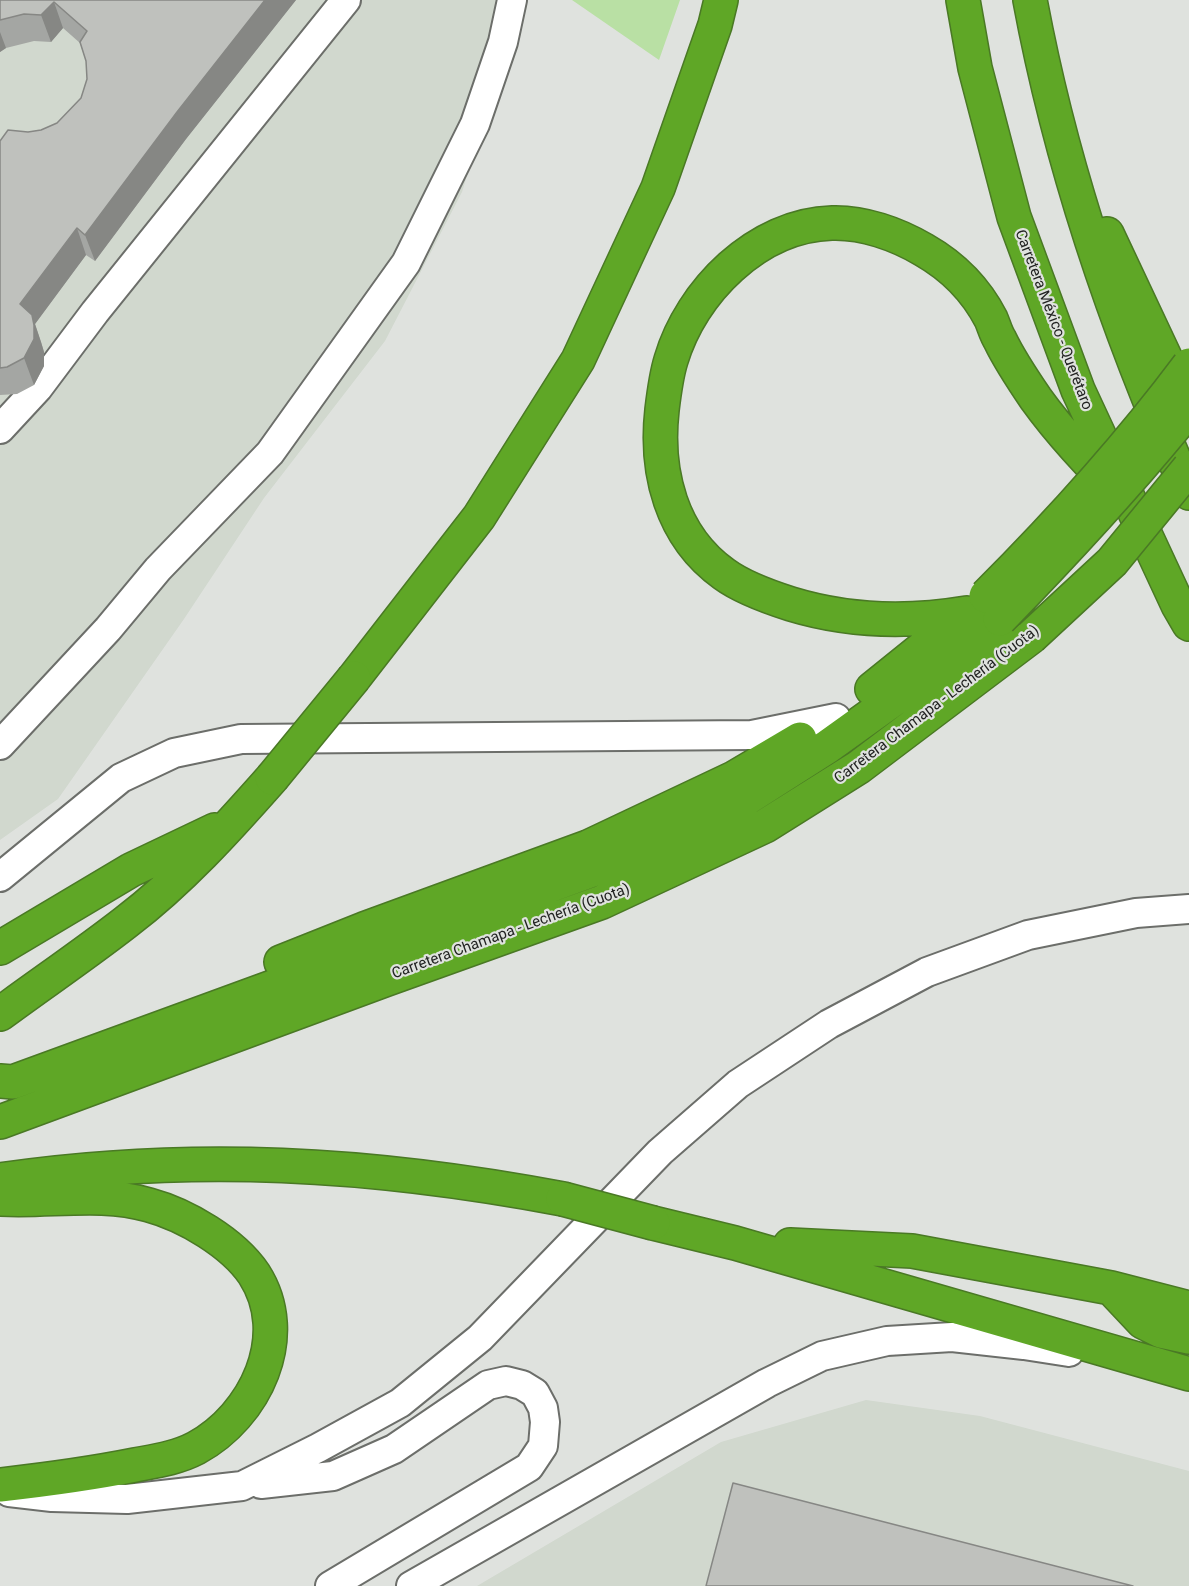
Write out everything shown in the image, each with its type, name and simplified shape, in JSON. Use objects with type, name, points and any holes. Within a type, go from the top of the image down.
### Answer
[{"type":"highway","points":[[0,1014],[127,921],[194,862],[233,822],[354,678],[479,517],[578,360],[658,188],[715,25],[721,0]]},
{"type":"highway","name":"Carretera México - Querétaro","points":[[963,0],[975,68],[1014,217],[1078,390],[1131,506],[1189,624]]},
{"type":"highway","points":[[1030,0],[1062,145],[1089,237],[1120,327],[1155,417],[1189,493]]},
{"type":"highway","points":[[0,1072],[364,929],[588,847],[734,778],[836,718],[984,609],[1114,498],[1189,409],[1103,226],[1062,145]]},
{"type":"highway","points":[[984,609],[914,620],[872,620],[820,612],[781,601],[725,575],[708,561],[680,524],[664,482],[660,459],[661,413],[672,358],[682,332],[696,307],[732,266],[753,250],[776,236],[794,229],[832,223],[855,224],[899,238],[922,248],[943,262],[963,279],[977,298],[990,318],[999,340],[1036,398],[1091,465],[1131,506]]},
{"type":"highway","points":[[0,1081],[13,1082],[598,868],[699,825],[733,807],[827,747],[933,671],[1110,465],[1189,365]]},
{"type":"highway","name":"Carretera Chamapa - Lechería (Cuota)","points":[[0,1122],[602,902],[754,831],[859,767],[1031,637],[1112,562],[1189,468]]},
{"type":"highway","points":[[0,948],[131,870],[233,822]]},
{"type":"highway","points":[[0,1180],[148,1165],[258,1164],[412,1175],[483,1184],[563,1200],[735,1243],[1175,1370]]},
{"type":"highway","points":[[0,1199],[46,1200],[101,1197],[150,1205],[175,1214],[198,1226],[233,1251],[245,1263],[262,1290],[270,1325],[270,1343],[266,1361],[255,1388],[240,1413],[211,1439],[184,1453],[156,1461],[83,1475],[0,1485]]},
{"type":"highway","points":[[735,1243],[912,1251],[1111,1288],[1189,1308]]},
{"type":"highway","points":[[1111,1288],[1143,1322],[1161,1331],[1189,1337]]},
{"type":"street","points":[[0,429],[38,388],[95,312],[346,0]]},
{"type":"street","points":[[0,745],[108,629],[158,569],[270,453],[406,263],[475,124],[503,42],[512,0]]},
{"type":"street","points":[[0,877],[121,778],[174,753],[241,739],[752,735],[836,718]]},
{"type":"street","points":[[242,1486],[400,1403],[480,1338],[660,1152],[738,1084],[829,1024],[927,972],[1028,935],[1136,914],[1189,909]]},
{"type":"street","points":[[411,1586],[767,1383],[822,1356],[888,1341],[952,1337],[1024,1345],[1175,1370]]},
{"type":"street","points":[[0,1491],[52,1497],[127,1498],[333,1476],[394,1449],[488,1385],[506,1381],[522,1385],[535,1393],[543,1408],[545,1422],[543,1446],[530,1467],[330,1586]]},
{"type":"shaded area","points":[[0,0],[521,0],[462,192],[385,341],[264,498],[184,619],[58,799],[0,840]]},
{"type":"shaded area","points":[[866,1400],[980,1416],[1189,1471],[1189,1586],[477,1586],[721,1442]]},
{"type":"green space","points":[[572,0],[680,0],[659,60]]},
{"type":"building","points":[[0,0],[265,0],[85,235],[77,228],[20,304],[32,315],[34,339],[24,358],[0,368],[0,141],[8,130],[28,132],[41,130],[57,123],[81,98],[87,79],[86,61],[80,42],[87,31],[54,2],[41,15],[24,14],[0,20]]},
{"type":"building","points":[[733,1483],[1133,1586],[706,1586]]}]
